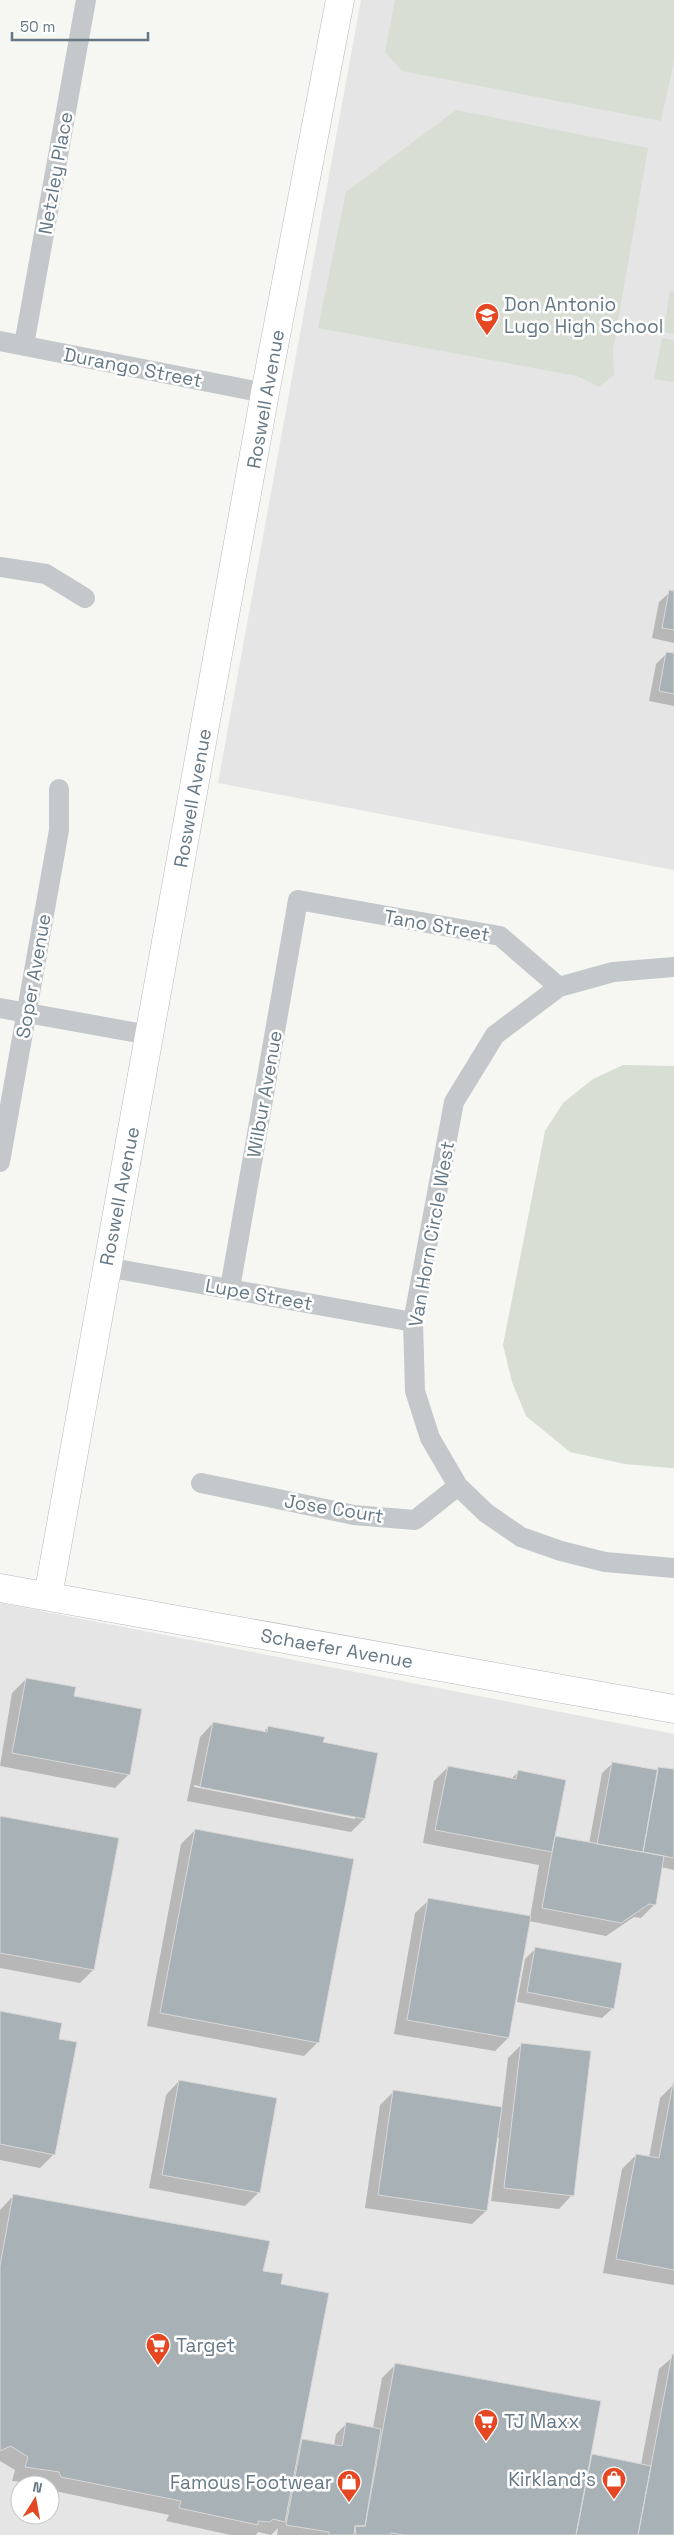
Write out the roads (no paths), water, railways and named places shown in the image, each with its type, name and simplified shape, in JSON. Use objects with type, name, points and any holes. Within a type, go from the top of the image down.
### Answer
[{"type":"street","name":"Netzley Place","points":[[24,345],[86,0]]},
{"type":"street","name":"Roswell Avenue","points":[[48,1596],[106,1267],[340,0]]},
{"type":"street","name":"Durango Street","points":[[0,341],[266,393]]},
{"type":"street","points":[[0,567],[46,574],[86,598]]},
{"type":"street","name":"Soper Avenue","points":[[0,1162],[59,830],[59,789]]},
{"type":"street","name":"Tano Street","points":[[298,900],[500,936],[559,987]]},
{"type":"street","name":"Wilbur Avenue","points":[[230,1288],[298,900]]},
{"type":"street","points":[[559,987],[613,972],[674,966]]},
{"type":"street","name":"Van Horn Circle West","points":[[559,987],[495,1035],[454,1102],[412,1322],[415,1391],[430,1438],[458,1486],[486,1513],[521,1538],[605,1562],[674,1568]]},
{"type":"street","points":[[0,1008],[149,1035]]},
{"type":"street","name":"Lupe Street","points":[[106,1267],[412,1322]]},
{"type":"street","name":"Jose Court","points":[[201,1483],[354,1515],[414,1520],[458,1486]]},
{"type":"street","name":"Schaefer Avenue","points":[[0,1588],[674,1709]]},
{"type":"place","name":"Don Antonio Lugo High School","points":[[487,336]]},
{"type":"place","name":"Target","points":[[158,2366]]},
{"type":"place","name":"TJ Maxx","points":[[486,2442]]},
{"type":"place","name":"Kirkland's","points":[[614,2500]]},
{"type":"place","name":"Famous Footwear","points":[[349,2503]]}]
